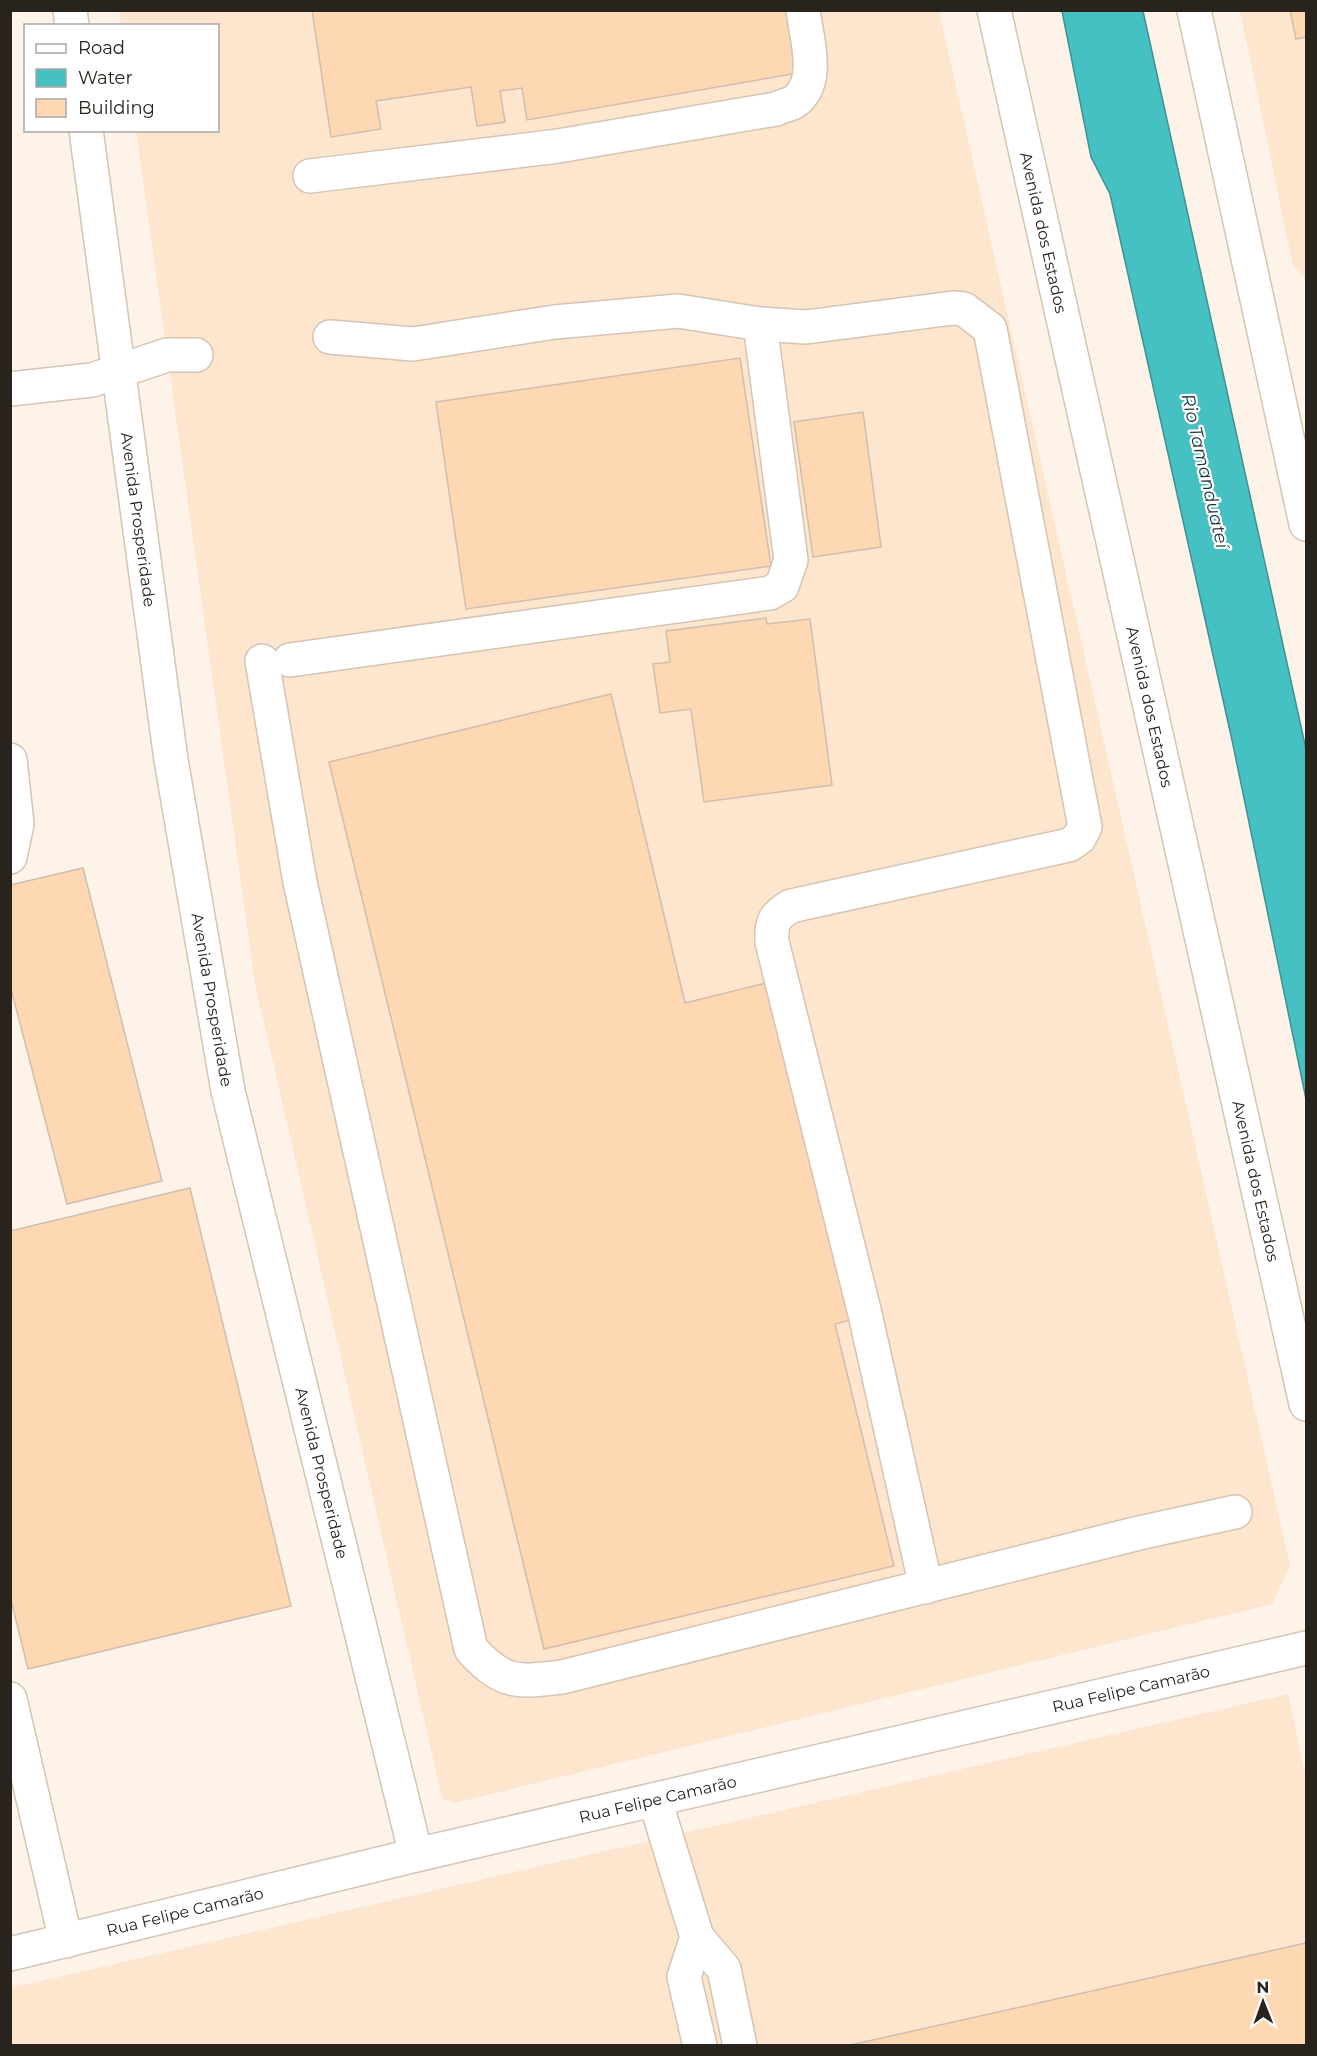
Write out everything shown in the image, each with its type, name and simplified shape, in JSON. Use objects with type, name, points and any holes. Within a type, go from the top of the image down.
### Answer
[{"type":"main road","points":[[310,176],[558,146],[776,109],[794,102],[806,89],[811,70],[803,10]]},
{"type":"main road","name":"Avenida dos Estados","points":[[994,10],[1306,1404]]},
{"type":"main road","points":[[1194,10],[1306,524]]},
{"type":"main road","name":"Avenida Prosperidade","points":[[86,132],[171,760],[228,1091],[416,1855]]},
{"type":"main road","points":[[330,337],[413,344],[555,322],[678,311],[760,324],[806,327],[953,308],[964,309],[990,330],[1085,827],[1080,838],[1070,845],[791,906],[776,915],[771,927],[772,942],[864,1314],[926,1587]]},
{"type":"main road","points":[[760,324],[791,560],[782,586],[770,593],[276,661],[300,882],[471,1649],[490,1670],[519,1682],[562,1677],[1139,1533],[1235,1512]]},
{"type":"main road","points":[[10,388],[92,380],[167,356],[196,355]]},
{"type":"main road","points":[[10,760],[17,824],[10,857]]},
{"type":"main road","name":"Rua Felipe Camarão","points":[[10,1954],[416,1855],[1306,1648]]},
{"type":"main road","points":[[10,1699],[66,1941]]},
{"type":"main road","points":[[655,1800],[697,1937],[724,1969],[740,2046]]},
{"type":"main road","points":[[697,1937],[684,1977],[700,2046]]},
{"type":"shaded area","points":[[119,11],[939,11],[1290,1565],[1272,1604],[454,1803],[442,1798],[255,984],[136,132],[219,132],[219,24],[121,24]]},
{"type":"shaded area","points":[[1240,11],[1306,11],[1306,279],[1293,266]]},
{"type":"shaded area","points":[[1288,1694],[1306,1778],[1306,2045],[11,2046],[10,1988]]},
{"type":"water","name":"Rio Tamanduateí","points":[[1062,11],[1143,11],[1306,749],[1306,1099],[1232,740],[1110,194],[1091,157]]},
{"type":"building","points":[[312,10],[788,10],[798,73],[527,120],[522,88],[500,91],[505,122],[477,126],[471,87],[376,101],[381,129],[331,137]]},
{"type":"building","points":[[1290,10],[1306,10],[1306,37],[1296,39]]},
{"type":"building","points":[[740,358],[771,566],[466,609],[436,402]]},
{"type":"building","points":[[863,412],[881,547],[813,557],[794,422]]},
{"type":"building","points":[[766,618],[767,624],[810,619],[832,785],[704,802],[691,709],[660,713],[653,664],[670,662],[666,631]]},
{"type":"building","points":[[611,694],[685,1003],[770,982],[851,1320],[835,1324],[894,1566],[544,1649],[329,762]]},
{"type":"building","points":[[83,868],[162,1181],[67,1204],[10,985],[10,885]]},
{"type":"building","points":[[190,1188],[291,1606],[28,1669],[10,1596],[10,1231]]},
{"type":"building","points":[[1306,1943],[1306,2046],[846,2046]]}]
